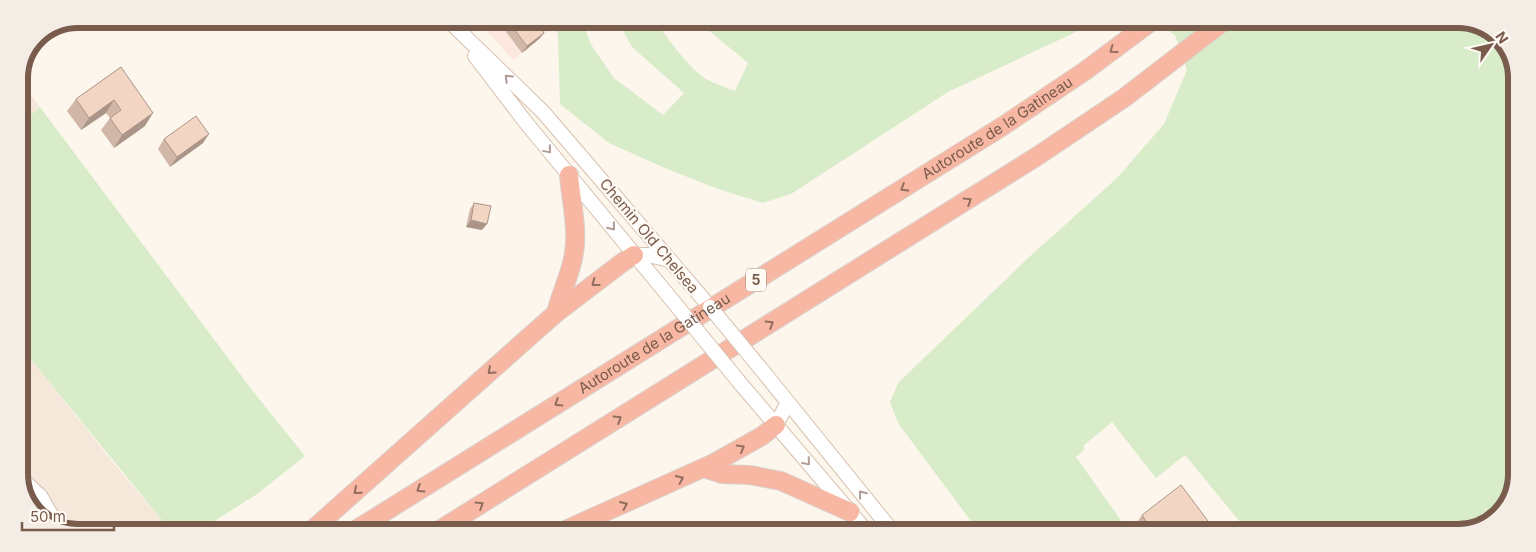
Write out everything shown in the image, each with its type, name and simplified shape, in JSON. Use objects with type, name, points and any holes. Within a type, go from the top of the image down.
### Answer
[{"type":"highway","name":"Autoroute de la Gatineau","points":[[365,524],[1003,126],[1084,71],[1142,28]]},
{"type":"highway","points":[[449,524],[1036,158],[1124,98],[1215,28]]},
{"type":"highway","points":[[556,313],[560,297],[569,276],[574,252],[575,227],[569,175]]},
{"type":"highway","points":[[319,524],[556,313],[623,262],[634,256]]},
{"type":"highway","points":[[579,524],[704,468],[762,436],[776,425]]},
{"type":"highway","points":[[704,468],[722,474],[750,475],[781,481],[850,512]]},
{"type":"street","name":"Chemin Old Chelsea","points":[[455,28],[527,124],[634,256],[860,524]]},
{"type":"street","name":"Chemin Old Chelsea","points":[[457,28],[543,112],[687,280],[887,524]]},
{"type":"street","points":[[634,256],[648,254],[670,260]]},
{"type":"street","points":[[776,425],[788,402]]},
{"type":"street","points":[[28,482],[42,495],[56,520]]},
{"type":"shaded area","points":[[484,28],[548,28],[550,30],[513,60]]},
{"type":"shaded area","points":[[28,92],[40,107],[28,118]]},
{"type":"shaded area","points":[[28,356],[165,524],[71,524],[61,522],[42,510],[34,500],[28,484]]},
{"type":"green space","points":[[554,28],[584,28],[592,46],[614,78],[663,115],[684,93],[632,47],[621,28],[661,28],[678,52],[699,74],[709,81],[735,91],[748,63],[706,28],[1089,28],[1078,31],[948,92],[791,194],[763,203],[721,190],[667,169],[609,143],[560,104],[558,34]]},
{"type":"green space","points":[[1164,28],[1468,28],[1486,36],[1498,47],[1508,68],[1508,484],[1498,505],[1486,516],[1478,521],[1465,524],[1242,524],[1185,455],[1156,478],[1112,422],[1083,446],[1085,449],[1076,457],[1123,524],[973,524],[898,423],[890,402],[898,383],[1027,259],[1117,178],[1164,124],[1187,70],[1175,35]]},
{"type":"green space","points":[[40,107],[252,390],[305,456],[257,494],[210,524],[165,524],[28,356],[28,118]]},
{"type":"building","points":[[513,28],[541,28],[544,33],[527,46]]},
{"type":"building","points":[[121,67],[153,113],[122,135],[110,118],[121,110],[114,100],[89,118],[76,99]]},
{"type":"building","points":[[196,116],[209,134],[177,157],[164,139]]},
{"type":"building","points":[[474,203],[491,206],[487,224],[471,220]]},
{"type":"building","points":[[1181,485],[1210,524],[1146,524],[1142,515]]}]
